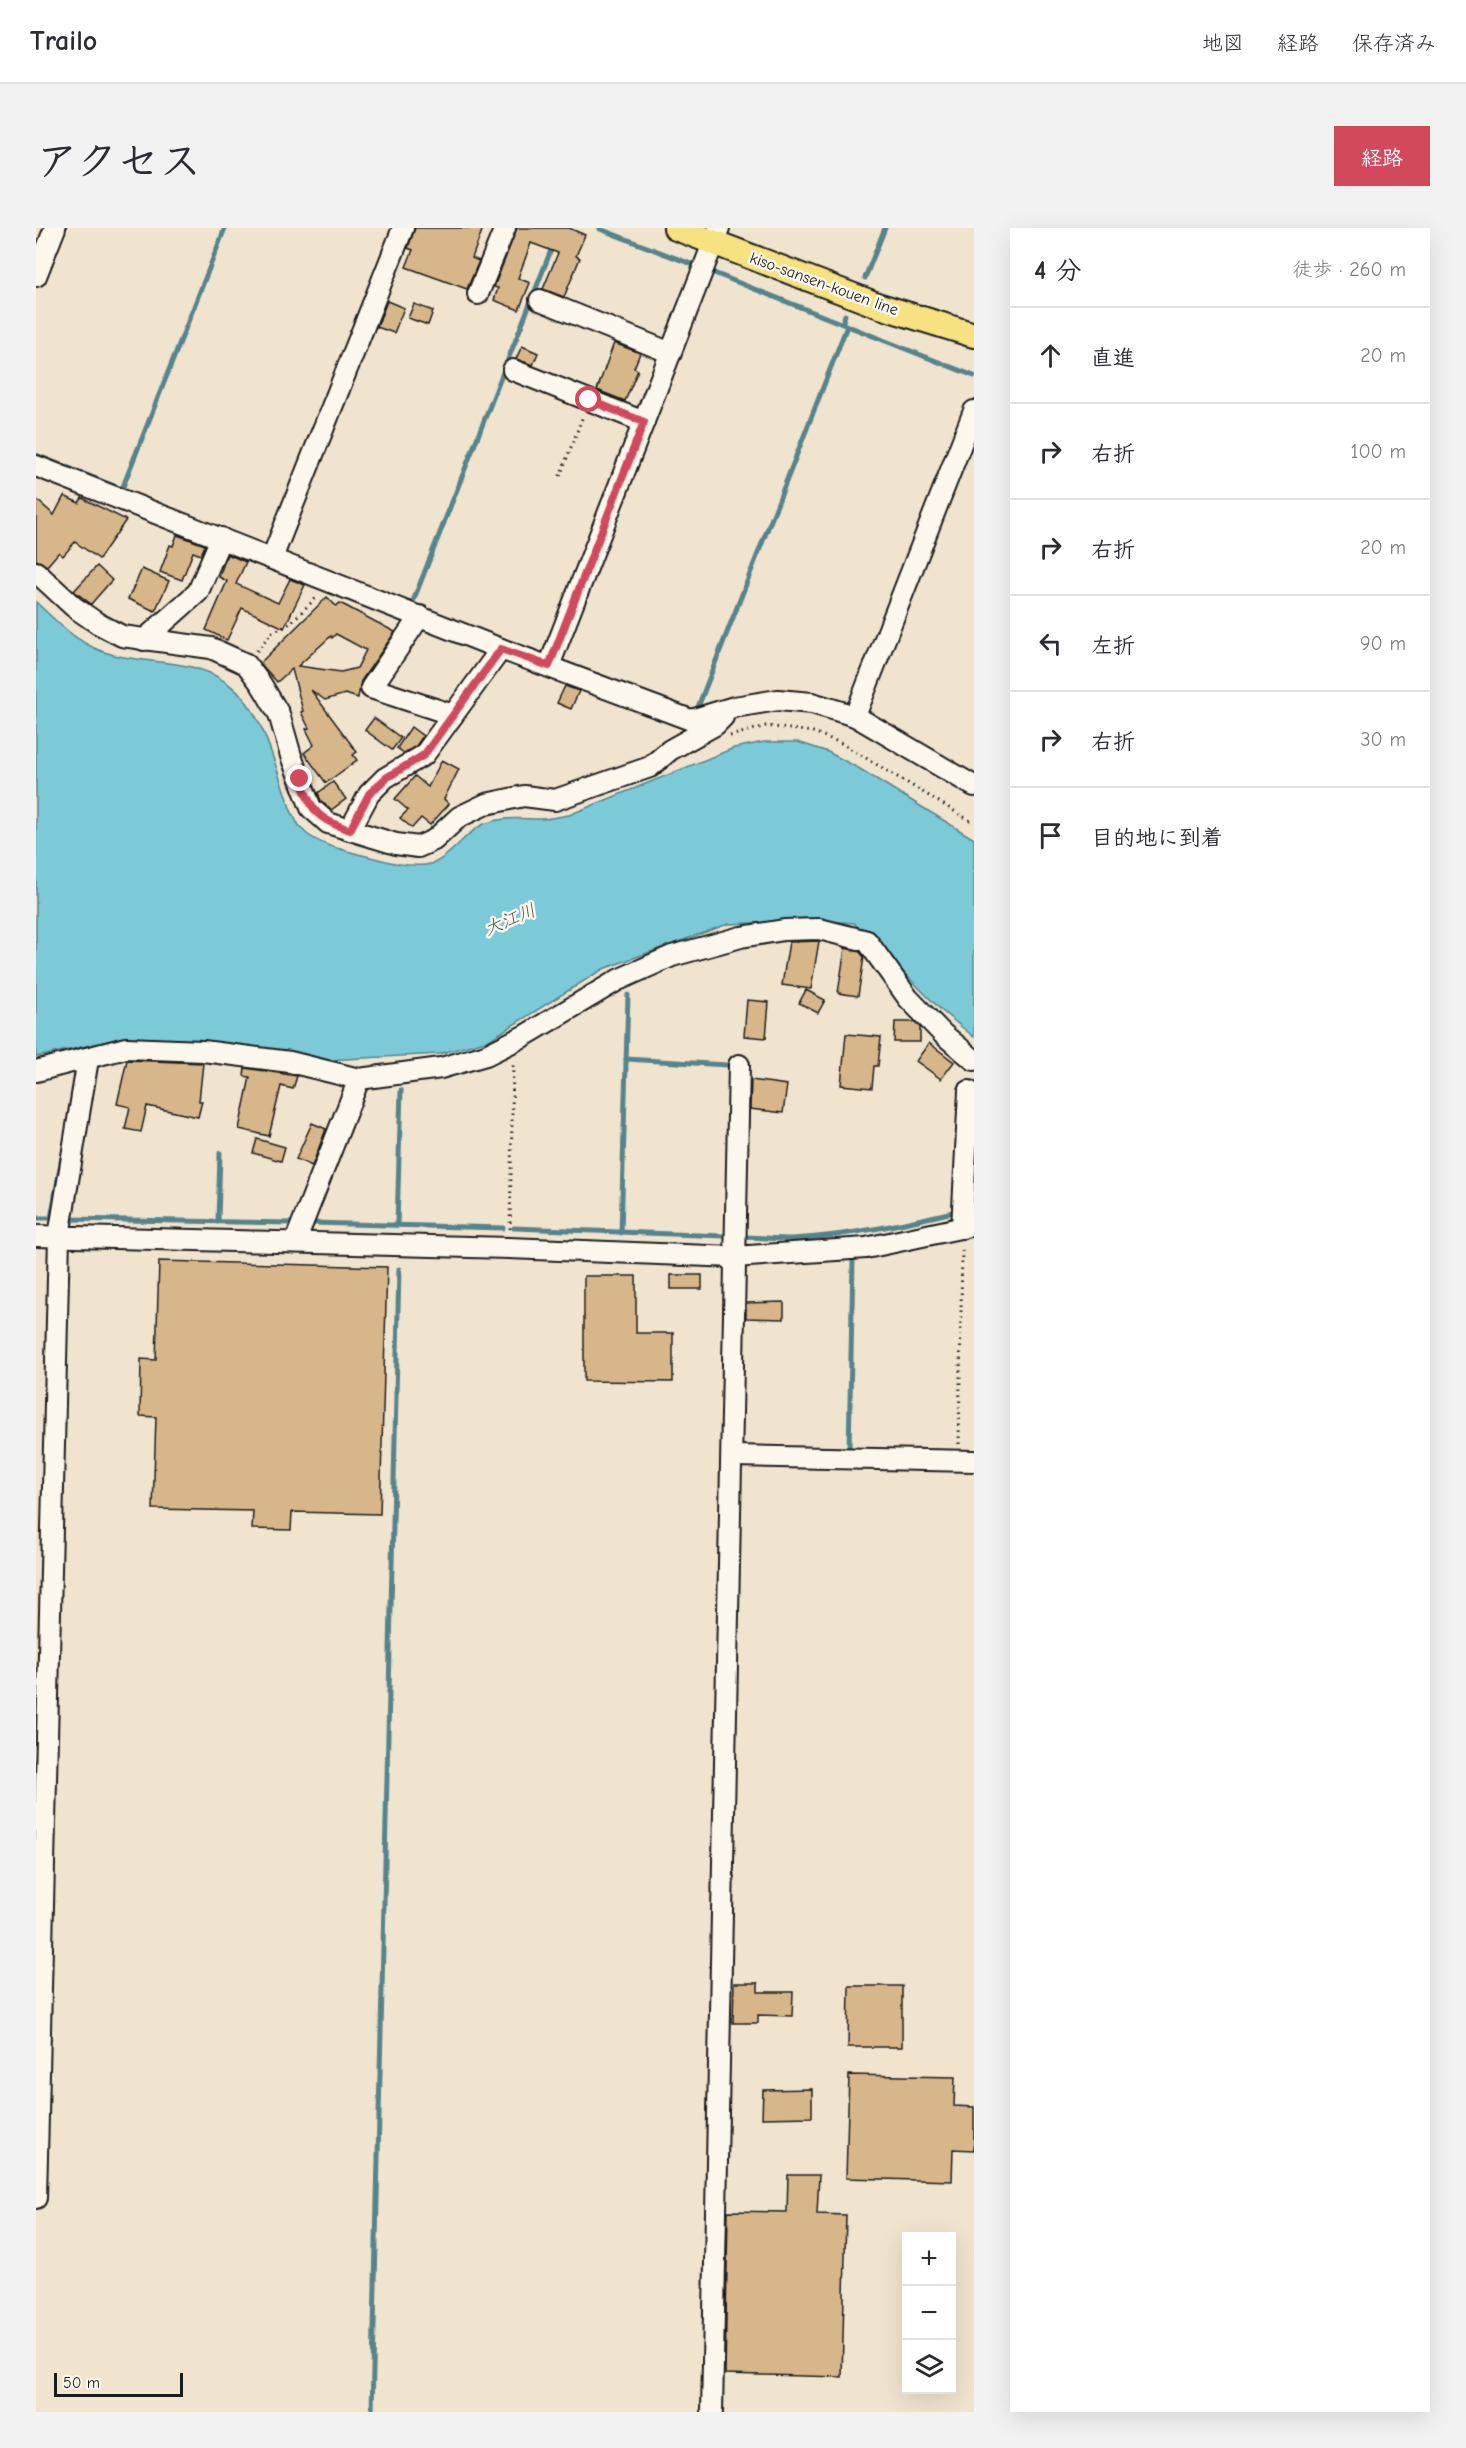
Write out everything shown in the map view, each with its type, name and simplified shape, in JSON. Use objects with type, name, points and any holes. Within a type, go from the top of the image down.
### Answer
[{"type":"main road","name":"kiso-sansen-kouen line","points":[[676,228],[717,235],[880,306],[974,335]]},
{"type":"street","points":[[36,276],[55,228]]},
{"type":"street","points":[[272,558],[403,228]]},
{"type":"street","points":[[478,294],[505,228]]},
{"type":"street","points":[[549,666],[717,235]]},
{"type":"street","points":[[540,300],[671,353]]},
{"type":"street","points":[[513,370],[644,422]]},
{"type":"street","points":[[855,716],[974,411]]},
{"type":"street","points":[[36,466],[501,649],[691,720],[734,707],[778,700],[812,703],[855,716],[974,786]]},
{"type":"street","points":[[144,640],[198,592],[221,538]]},
{"type":"street","points":[[36,572],[74,607],[97,623],[122,636],[211,648],[246,664],[279,714],[291,756],[311,808],[328,823],[396,844],[418,847],[434,840],[459,817],[486,804],[524,796],[555,800],[650,767],[670,750],[715,725],[734,707]]},
{"type":"street","points":[[420,616],[371,688],[453,715]]},
{"type":"street","points":[[350,830],[369,794],[386,778],[424,755],[501,649]]},
{"type":"street","points":[[36,1071],[126,1048],[203,1051],[290,1062],[359,1079],[441,1068],[486,1055],[524,1036],[618,980],[672,956],[741,937],[784,930],[819,929],[867,941],[908,998],[943,1034],[974,1060]]},
{"type":"street","points":[[36,2198],[59,1236],[88,1059]]},
{"type":"street","points":[[712,2412],[739,1065]]},
{"type":"street","points":[[295,1242],[359,1079]]},
{"type":"street","points":[[36,1236],[509,1248],[735,1257],[866,1248],[968,1226],[969,1091]]},
{"type":"street","points":[[732,1456],[966,1461]]},
{"type":"path","points":[[560,476],[589,400]]},
{"type":"path","points":[[246,664],[271,633],[289,624],[332,582]]},
{"type":"path","points":[[722,738],[766,726],[813,732],[841,743],[974,823]]},
{"type":"path","points":[[509,1248],[513,1060]]},
{"type":"path","points":[[966,1461],[968,1226]]},
{"type":"water","name":"大江川","points":[[36,602],[81,641],[102,652],[128,658],[185,665],[212,674],[224,681],[237,691],[256,716],[269,745],[290,808],[302,830],[318,841],[331,846],[399,864],[433,863],[448,854],[476,828],[492,821],[545,819],[569,815],[734,748],[764,742],[798,742],[828,752],[974,839],[974,1037],[942,1011],[854,923],[815,920],[728,924],[603,969],[489,1040],[439,1054],[326,1060],[249,1046],[195,1040],[122,1038],[36,1057]]},
{"type":"building","points":[[415,228],[483,228],[472,258],[479,261],[467,289],[406,267],[413,250],[408,248]]},
{"type":"building","points":[[517,228],[569,228],[585,235],[576,256],[580,258],[564,297],[543,289],[558,253],[531,243],[518,278],[530,283],[519,310],[494,300],[498,288],[494,287]]},
{"type":"building","points":[[387,301],[404,308],[394,333],[377,327]]},
{"type":"building","points":[[414,304],[433,311],[428,325],[408,318]]},
{"type":"building","points":[[614,343],[640,353],[634,368],[638,370],[625,401],[597,390]]},
{"type":"building","points":[[522,346],[538,353],[533,365],[516,359]]},
{"type":"building","points":[[64,496],[79,503],[82,498],[126,520],[99,559],[75,542],[63,556],[59,552],[47,566],[36,560],[36,499],[54,515]]},
{"type":"building","points":[[177,535],[205,545],[201,555],[193,552],[182,580],[160,572],[170,545],[173,546]]},
{"type":"building","points":[[227,554],[246,562],[236,584],[278,603],[290,579],[305,585],[284,628],[242,608],[227,640],[206,630],[227,581],[219,577]]},
{"type":"building","points":[[97,566],[112,580],[91,604],[74,591]]},
{"type":"building","points":[[142,569],[169,581],[155,611],[128,599]]},
{"type":"building","points":[[327,597],[336,606],[340,603],[395,632],[361,681],[358,698],[345,694],[325,700],[311,690],[357,752],[353,755],[357,760],[326,783],[304,753],[314,745],[301,712],[303,711],[292,669],[277,682],[260,663]],"holes":[[[336,634],[366,650],[357,668],[341,672],[298,666]]]},
{"type":"building","points":[[565,686],[579,691],[571,709],[557,703]]},
{"type":"building","points":[[374,718],[401,738],[392,750],[365,730]]},
{"type":"building","points":[[411,727],[423,736],[416,746],[404,753],[397,748]]},
{"type":"building","points":[[442,760],[459,769],[444,799],[449,804],[430,825],[421,818],[412,828],[400,818],[408,810],[395,799],[415,776],[428,787]]},
{"type":"building","points":[[333,782],[346,799],[331,810],[321,801],[318,793]]},
{"type":"building","points":[[819,941],[811,989],[782,985],[789,942]]},
{"type":"building","points":[[845,948],[860,952],[864,957],[858,996],[838,993]]},
{"type":"building","points":[[806,990],[825,1000],[818,1013],[799,1003]]},
{"type":"building","points":[[747,1000],[769,1002],[766,1038],[744,1036]]},
{"type":"building","points":[[895,1022],[915,1022],[920,1027],[920,1042],[894,1042]]},
{"type":"building","points":[[846,1034],[881,1037],[878,1066],[874,1066],[872,1088],[841,1085]]},
{"type":"building","points":[[929,1043],[954,1062],[941,1079],[916,1061]]},
{"type":"building","points":[[127,1060],[203,1063],[199,1101],[202,1101],[198,1117],[147,1106],[141,1132],[125,1129],[130,1107],[117,1104]]},
{"type":"building","points":[[245,1068],[297,1076],[293,1089],[281,1086],[269,1136],[239,1129],[250,1077],[244,1076]]},
{"type":"building","points":[[751,1080],[787,1085],[783,1113],[750,1109]]},
{"type":"building","points":[[312,1123],[326,1129],[312,1166],[296,1159]]},
{"type":"building","points":[[257,1139],[285,1147],[281,1161],[253,1153]]},
{"type":"building","points":[[159,1261],[387,1267],[380,1514],[292,1512],[291,1530],[252,1529],[253,1511],[153,1509],[156,1417],[140,1416],[141,1359],[156,1360]]},
{"type":"building","points":[[671,1275],[702,1275],[702,1289],[671,1289]]},
{"type":"building","points":[[584,1276],[636,1276],[636,1333],[673,1333],[673,1382],[584,1381]]},
{"type":"building","points":[[784,1302],[784,1319],[746,1318],[746,1303]]},
{"type":"building","points":[[734,1983],[758,1983],[758,1992],[793,1992],[792,2016],[758,2015],[758,2023],[733,2023]]},
{"type":"building","points":[[849,1986],[902,1986],[902,2047],[848,2047]]},
{"type":"building","points":[[849,2075],[955,2077],[954,2106],[974,2107],[974,2150],[953,2149],[952,2181],[846,2178]]},
{"type":"building","points":[[812,2089],[812,2117],[762,2118],[763,2090]]},
{"type":"building","points":[[788,2175],[819,2175],[817,2214],[846,2215],[842,2377],[725,2374],[728,2211],[787,2212]]},
{"type":"waterway","points":[[36,455],[122,489],[225,228]]},
{"type":"waterway","points":[[865,278],[885,228]]},
{"type":"waterway","points":[[600,229],[699,267]]},
{"type":"waterway","points":[[412,604],[553,245]]},
{"type":"waterway","points":[[714,273],[974,376]]},
{"type":"waterway","points":[[842,324],[845,315]]},
{"type":"waterway","points":[[696,712],[847,326]]},
{"type":"waterway","points":[[621,1233],[628,995]]},
{"type":"waterway","points":[[626,1059],[727,1065]]},
{"type":"waterway","points":[[397,1225],[401,1090]]},
{"type":"waterway","points":[[218,1222],[220,1153]]},
{"type":"waterway","points":[[51,1218],[62,1157]]},
{"type":"waterway","points":[[740,1237],[792,1239],[834,1235],[896,1225],[957,1211]]},
{"type":"waterway","points":[[36,1218],[53,1218]]},
{"type":"waterway","points":[[70,1219],[294,1223]]},
{"type":"waterway","points":[[311,1223],[503,1228]]},
{"type":"waterway","points":[[514,1228],[725,1236]]},
{"type":"waterway","points":[[849,1450],[853,1261]]},
{"type":"waterway","points":[[372,2412],[399,1269]]},
{"type":"route","points":[[300,779],[311,808],[328,823],[350,830],[369,794],[386,778],[424,755],[501,649],[549,666],[644,422],[589,400]]}]
